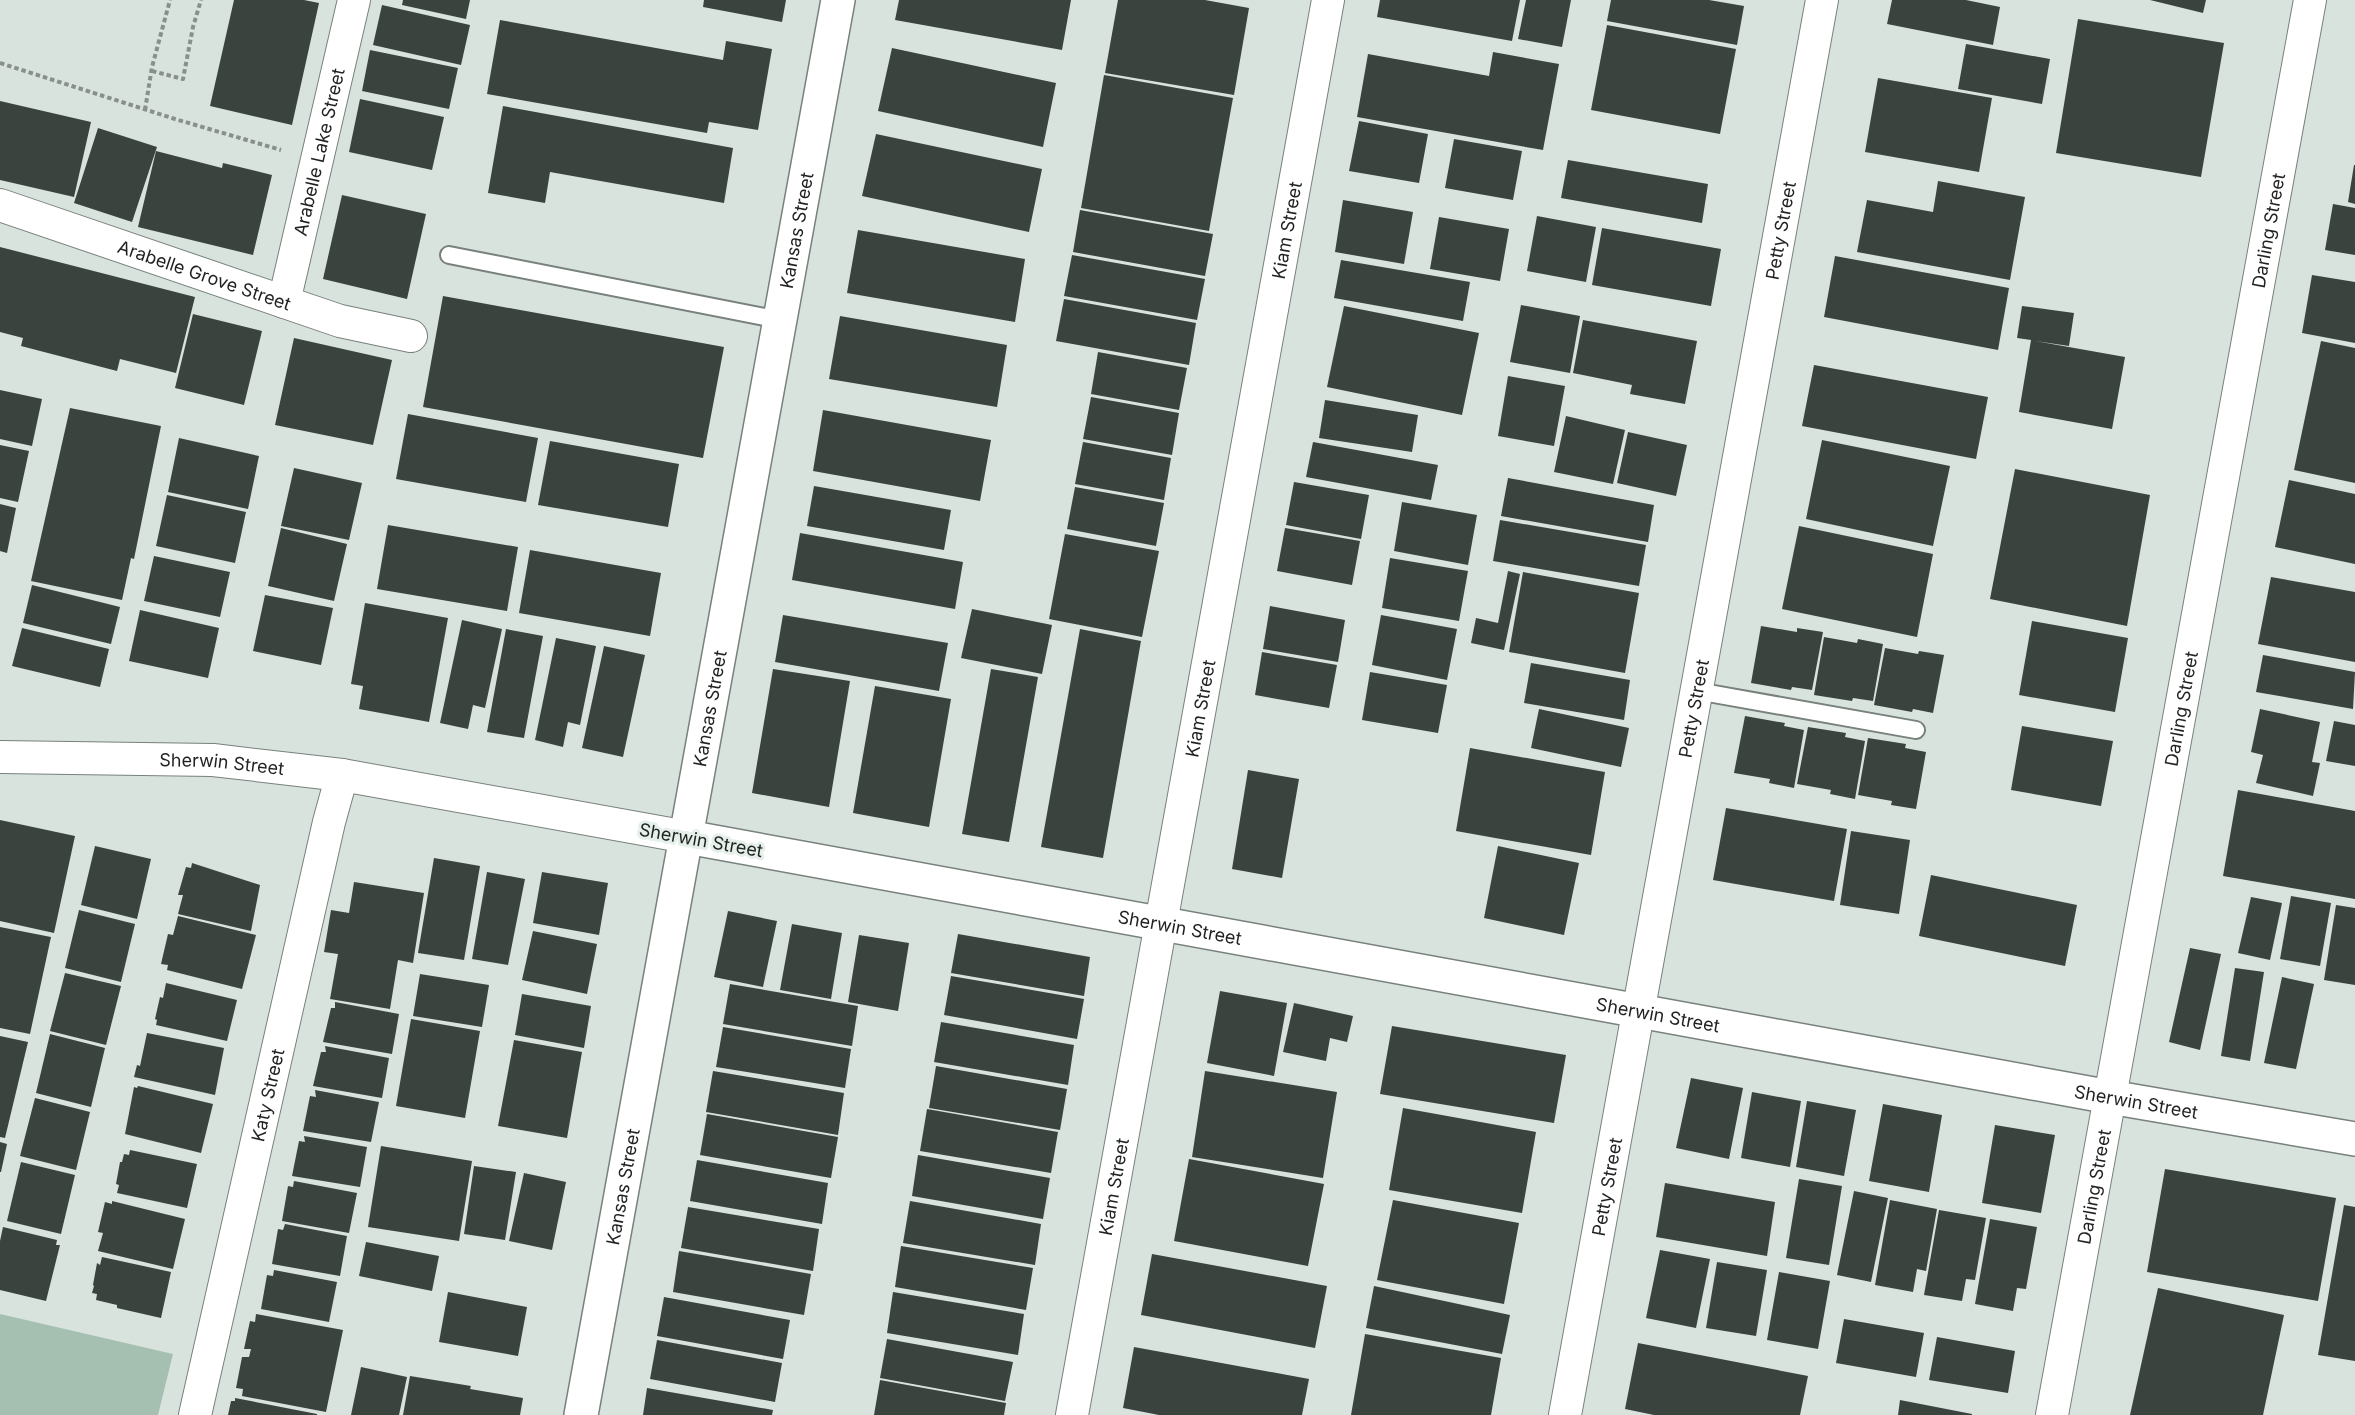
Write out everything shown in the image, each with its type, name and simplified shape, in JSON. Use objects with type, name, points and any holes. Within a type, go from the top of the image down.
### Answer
[{"type":"street","name":"Arabelle Lake Street","points":[[284,302],[354,0]]},
{"type":"street","name":"Kansas Street","points":[[581,1415],[838,0]]},
{"type":"street","name":"Kiam Street","points":[[1072,1415],[1328,0]]},
{"type":"street","name":"Petty Street","points":[[1565,1415],[1822,0]]},
{"type":"street","name":"Darling Street","points":[[2052,1415],[2310,0]]},
{"type":"street","name":"Arabelle Grove Street","points":[[0,205],[340,321],[411,336]]},
{"type":"street","name":"Sherwin Street","points":[[0,757],[213,760],[342,774],[2110,1097],[2355,1139]]},
{"type":"street","name":"Katy Street","points":[[195,1415],[329,822],[342,774]]},
{"type":"lane","points":[[449,255],[780,321]]},
{"type":"lane","points":[[1697,691],[1916,730]]},
{"type":"path","points":[[145,110],[152,71],[170,0]]},
{"type":"path","points":[[152,71],[183,79],[193,27],[201,0]]},
{"type":"path","points":[[0,63],[145,110],[317,160]]},
{"type":"green space","points":[[0,1314],[173,1354],[158,1415],[0,1415]]},
{"type":"building","points":[[234,0],[304,0],[319,3],[292,125],[210,106]]},
{"type":"building","points":[[403,0],[470,0],[466,19],[402,5]]},
{"type":"building","points":[[704,0],[786,0],[782,22],[703,7]]},
{"type":"building","points":[[899,0],[1071,0],[1062,50],[895,20]]},
{"type":"building","points":[[1118,0],[1205,0],[1249,8],[1234,95],[1105,73]]},
{"type":"building","points":[[1380,0],[1520,0],[1512,41],[1377,17]]},
{"type":"building","points":[[1526,0],[1571,0],[1562,47],[1518,39]]},
{"type":"building","points":[[1611,0],[1709,0],[1744,6],[1737,45],[1607,21]]},
{"type":"building","points":[[1892,0],[1966,0],[2000,7],[1993,45],[1887,24]]},
{"type":"building","points":[[2150,0],[2206,0],[2203,13]]},
{"type":"building","points":[[382,5],[470,25],[461,65],[373,45]]},
{"type":"building","points":[[2078,19],[2224,43],[2201,177],[2056,153]]},
{"type":"building","points":[[500,20],[723,60],[726,41],[772,49],[758,130],[709,122],[707,133],[487,94]]},
{"type":"building","points":[[1607,25],[1736,49],[1720,134],[1591,110]]},
{"type":"building","points":[[1966,44],[2050,59],[2042,104],[1958,89]]},
{"type":"building","points":[[892,48],[1056,83],[1043,147],[878,111]]},
{"type":"building","points":[[370,50],[458,68],[449,109],[362,91]]},
{"type":"building","points":[[1493,52],[1559,64],[1543,150],[1357,117],[1368,54],[1489,76]]},
{"type":"building","points":[[1104,75],[1233,98],[1209,231],[1081,208]]},
{"type":"building","points":[[1878,78],[1992,98],[1979,172],[1865,152]]},
{"type":"building","points":[[360,99],[444,117],[432,170],[349,152]]},
{"type":"building","points":[[0,101],[91,122],[74,197],[0,180]]},
{"type":"building","points":[[503,106],[733,148],[724,203],[550,172],[545,203],[488,193]]},
{"type":"building","points":[[1359,121],[1428,134],[1419,183],[1349,171]]},
{"type":"building","points":[[98,128],[157,147],[132,222],[74,203]]},
{"type":"building","points":[[876,134],[1042,169],[1029,232],[862,196]]},
{"type":"building","points":[[1454,139],[1522,151],[1513,200],[1445,188]]},
{"type":"building","points":[[156,151],[222,168],[223,163],[272,175],[253,255],[138,227]]},
{"type":"building","points":[[1568,160],[1708,184],[1702,223],[1561,198]]},
{"type":"building","points":[[2355,165],[2355,204],[2348,202]]},
{"type":"building","points":[[1938,181],[2025,197],[2010,280],[1857,252],[1867,200],[1933,212]]},
{"type":"building","points":[[342,195],[426,214],[407,299],[323,279]]},
{"type":"building","points":[[1343,200],[1413,212],[1404,264],[1335,252]]},
{"type":"building","points":[[2333,204],[2355,208],[2355,255],[2325,250]]},
{"type":"building","points":[[1080,210],[1213,234],[1205,276],[1073,252]]},
{"type":"building","points":[[1537,216],[1596,227],[1586,282],[1527,271]]},
{"type":"building","points":[[1439,217],[1509,229],[1500,281],[1430,269]]},
{"type":"building","points":[[1602,228],[1721,249],[1711,306],[1592,285]]},
{"type":"building","points":[[858,230],[1025,259],[1015,322],[847,293]]},
{"type":"building","points":[[0,247],[195,297],[176,373],[120,359],[117,371],[21,346],[23,338],[0,332]]},
{"type":"building","points":[[1072,255],[1205,279],[1197,320],[1064,296]]},
{"type":"building","points":[[1835,256],[2009,288],[1998,350],[1824,317]]},
{"type":"building","points":[[1341,260],[1470,282],[1463,321],[1334,298]]},
{"type":"building","points":[[2312,275],[2355,282],[2355,343],[2302,333]]},
{"type":"building","points":[[443,296],[724,347],[703,458],[423,407]]},
{"type":"building","points":[[1064,299],[1196,323],[1189,365],[1056,341]]},
{"type":"building","points":[[1521,305],[1580,316],[1570,373],[1510,362]]},
{"type":"building","points":[[1344,306],[1479,333],[1462,415],[1327,387]]},
{"type":"building","points":[[2022,306],[2074,313],[2069,346],[2035,341],[2125,357],[2112,429],[2019,412],[2031,340],[2017,338]]},
{"type":"building","points":[[193,314],[262,331],[244,405],[175,388]]},
{"type":"building","points":[[840,316],[1007,345],[997,407],[829,379]]},
{"type":"building","points":[[1583,320],[1697,341],[1685,404],[1630,394],[1632,385],[1573,373]]},
{"type":"building","points":[[294,338],[392,360],[373,445],[275,425]]},
{"type":"building","points":[[2321,341],[2355,348],[2355,483],[2294,470]]},
{"type":"building","points":[[1098,352],[1187,368],[1179,410],[1091,394]]},
{"type":"building","points":[[1814,365],[1988,397],[1976,459],[1802,426]]},
{"type":"building","points":[[1508,376],[1565,386],[1554,446],[1498,436]]},
{"type":"building","points":[[0,390],[42,399],[32,446],[0,439]]},
{"type":"building","points":[[1091,397],[1179,413],[1172,455],[1083,439]]},
{"type":"building","points":[[1325,400],[1418,415],[1412,452],[1319,438]]},
{"type":"building","points":[[70,408],[161,426],[134,559],[131,558],[122,600],[31,581]]},
{"type":"building","points":[[823,410],[991,440],[980,501],[813,471]]},
{"type":"building","points":[[408,414],[538,438],[526,502],[396,479]]},
{"type":"building","points":[[1566,416],[1625,430],[1613,484],[1554,472]]},
{"type":"building","points":[[1628,432],[1687,445],[1676,496],[1617,483]]},
{"type":"building","points":[[179,438],[259,456],[248,509],[168,492]]},
{"type":"building","points":[[1822,440],[1950,466],[1933,546],[1806,519]]},
{"type":"building","points":[[550,441],[679,464],[668,527],[538,505]]},
{"type":"building","points":[[1083,442],[1171,458],[1164,500],[1075,484]]},
{"type":"building","points":[[1313,442],[1438,465],[1431,500],[1306,477]]},
{"type":"building","points":[[0,445],[29,451],[18,502],[0,498]]},
{"type":"building","points":[[294,468],[362,483],[349,540],[281,526]]},
{"type":"building","points":[[2015,469],[2150,495],[2127,626],[1990,599]]},
{"type":"building","points":[[1508,478],[1654,505],[1648,542],[1501,516]]},
{"type":"building","points":[[2289,480],[2355,494],[2355,564],[2275,547]]},
{"type":"building","points":[[1294,482],[1369,495],[1361,539],[1286,525]]},
{"type":"building","points":[[814,486],[951,510],[944,550],[807,526]]},
{"type":"building","points":[[1075,487],[1164,503],[1156,546],[1067,529]]},
{"type":"building","points":[[167,495],[246,512],[235,563],[156,546]]},
{"type":"building","points":[[1402,502],[1477,515],[1468,565],[1394,551]]},
{"type":"building","points":[[0,504],[16,508],[7,553],[0,551]]},
{"type":"building","points":[[1500,520],[1646,545],[1639,586],[1493,561]]},
{"type":"building","points":[[388,525],[518,547],[507,611],[377,589]]},
{"type":"building","points":[[1799,526],[1933,554],[1917,637],[1782,609]]},
{"type":"building","points":[[281,528],[347,544],[334,601],[268,586]]},
{"type":"building","points":[[1285,528],[1360,541],[1352,585],[1277,571]]},
{"type":"building","points":[[800,533],[963,562],[955,609],[792,580]]},
{"type":"building","points":[[1065,534],[1159,551],[1142,637],[1049,619]]},
{"type":"building","points":[[530,550],[661,573],[650,636],[519,613]]},
{"type":"building","points":[[154,556],[230,572],[220,617],[144,601]]},
{"type":"building","points":[[1390,558],[1468,571],[1459,621],[1382,608]]},
{"type":"building","points":[[1508,571],[1520,574],[1504,650],[1471,643],[1476,618],[1498,623]]},
{"type":"building","points":[[1523,572],[1639,593],[1625,673],[1509,652]]},
{"type":"building","points":[[2271,577],[2355,592],[2355,662],[2258,644]]},
{"type":"building","points":[[32,585],[120,607],[111,644],[23,623]]},
{"type":"building","points":[[265,595],[333,608],[321,665],[253,651]]},
{"type":"building","points":[[365,603],[448,618],[429,722],[359,709],[363,686],[351,684]]},
{"type":"building","points":[[1270,606],[1345,620],[1338,662],[1263,649]]},
{"type":"building","points":[[972,609],[1052,625],[1042,674],[961,658]]},
{"type":"building","points":[[140,610],[219,628],[208,678],[129,661]]},
{"type":"building","points":[[783,615],[948,643],[939,691],[775,662]]},
{"type":"building","points":[[1381,615],[1457,629],[1447,680],[1372,665]]},
{"type":"building","points":[[462,620],[502,629],[485,708],[473,705],[468,729],[440,723]]},
{"type":"building","points":[[2032,621],[2128,638],[2115,712],[2019,695]]},
{"type":"building","points":[[1761,626],[1797,632],[1797,628],[1823,632],[1812,690],[1792,687],[1791,690],[1751,683]]},
{"type":"building","points":[[22,628],[109,649],[100,687],[12,666]]},
{"type":"building","points":[[506,629],[543,636],[524,738],[487,732]]},
{"type":"building","points":[[1080,629],[1141,641],[1103,858],[1041,847]]},
{"type":"building","points":[[1824,637],[1857,643],[1858,639],[1883,644],[1873,701],[1853,698],[1852,701],[1814,695]]},
{"type":"building","points":[[556,638],[596,646],[580,725],[568,722],[563,747],[535,740]]},
{"type":"building","points":[[604,646],[645,655],[623,757],[582,748]]},
{"type":"building","points":[[1885,648],[1918,654],[1919,651],[1944,655],[1933,713],[1913,709],[1912,712],[1874,705]]},
{"type":"building","points":[[1262,652],[1337,665],[1329,708],[1255,695]]},
{"type":"building","points":[[2263,655],[2355,672],[2353,709],[2256,692]]},
{"type":"building","points":[[1531,663],[1630,680],[1624,720],[1524,703]]},
{"type":"building","points":[[773,669],[850,681],[829,807],[752,793]]},
{"type":"building","points":[[991,669],[1038,677],[1009,842],[962,834]]},
{"type":"building","points":[[1370,672],[1447,685],[1438,733],[1362,720]]},
{"type":"building","points":[[875,686],[951,699],[929,827],[853,813]]},
{"type":"building","points":[[1539,709],[1629,728],[1621,767],[1531,748]]},
{"type":"building","points":[[2260,709],[2320,722],[2312,762],[2320,763],[2313,796],[2256,783],[2263,755],[2251,752]]},
{"type":"building","points":[[1745,716],[1785,723],[1784,726],[1804,730],[1794,788],[1769,783],[1770,779],[1734,773]]},
{"type":"building","points":[[2334,721],[2355,725],[2355,766],[2326,761]]},
{"type":"building","points":[[2022,726],[2113,741],[2101,806],[2011,790]]},
{"type":"building","points":[[1808,727],[1846,733],[1845,737],[1865,741],[1855,799],[1830,794],[1831,790],[1797,784]]},
{"type":"building","points":[[1868,738],[1906,744],[1905,748],[1926,752],[1916,809],[1891,805],[1892,801],[1858,795]]},
{"type":"building","points":[[1470,748],[1605,772],[1591,855],[1456,831]]},
{"type":"building","points":[[1248,770],[1299,779],[1282,878],[1232,869]]},
{"type":"building","points":[[2238,790],[2355,811],[2355,899],[2223,876]]},
{"type":"building","points":[[1726,808],[1847,829],[1834,901],[1713,880]]},
{"type":"building","points":[[0,820],[75,836],[54,933],[0,921]]},
{"type":"building","points":[[1851,831],[1910,840],[1899,914],[1840,905]]},
{"type":"building","points":[[95,846],[151,859],[137,919],[81,905]]},
{"type":"building","points":[[1498,846],[1579,863],[1564,935],[1484,918]]},
{"type":"building","points":[[434,858],[480,866],[464,960],[418,953]]},
{"type":"building","points":[[192,863],[260,885],[251,931],[178,914],[183,895],[178,895],[186,867],[191,868]]},
{"type":"building","points":[[487,872],[525,879],[508,965],[472,959]]},
{"type":"building","points":[[542,872],[608,883],[599,935],[533,923]]},
{"type":"building","points":[[1931,875],[2077,905],[2065,966],[1919,936]]},
{"type":"building","points":[[354,882],[424,893],[413,963],[398,960],[390,1009],[330,999],[338,954],[324,952],[331,910],[349,913]]},
{"type":"building","points":[[2291,896],[2331,903],[2320,966],[2280,959]]},
{"type":"building","points":[[2251,897],[2282,903],[2270,960],[2238,953]]},
{"type":"building","points":[[2336,905],[2355,908],[2355,985],[2324,980]]},
{"type":"building","points":[[79,910],[135,924],[121,982],[65,968]]},
{"type":"building","points":[[728,911],[777,921],[763,987],[714,977]]},
{"type":"building","points":[[178,916],[256,935],[242,989],[167,970],[168,965],[161,964],[168,934],[173,935]]},
{"type":"building","points":[[792,924],[842,933],[831,999],[780,990]]},
{"type":"building","points":[[0,927],[51,937],[30,1034],[0,1028]]},
{"type":"building","points":[[533,931],[597,944],[587,994],[522,980]]},
{"type":"building","points":[[958,934],[1090,957],[1084,996],[951,973]]},
{"type":"building","points":[[859,935],[909,943],[898,1011],[848,1002]]},
{"type":"building","points":[[2190,948],[2221,954],[2200,1050],[2169,1042]]},
{"type":"building","points":[[2235,968],[2264,972],[2250,1061],[2221,1056]]},
{"type":"building","points":[[65,973],[121,986],[106,1045],[50,1031]]},
{"type":"building","points":[[420,974],[489,985],[482,1027],[413,1016]]},
{"type":"building","points":[[951,976],[1084,999],[1077,1039],[944,1015]]},
{"type":"building","points":[[2282,977],[2314,984],[2296,1069],[2264,1063]]},
{"type":"building","points":[[166,983],[237,1000],[227,1041],[156,1025],[157,1020],[155,1019],[160,997],[163,998]]},
{"type":"building","points":[[730,984],[858,1006],[852,1046],[723,1024]]},
{"type":"building","points":[[1220,991],[1287,1003],[1274,1076],[1207,1063]]},
{"type":"building","points":[[522,994],[591,1006],[584,1048],[515,1035]]},
{"type":"building","points":[[335,1002],[399,1014],[392,1054],[323,1042],[331,1008],[335,1008]]},
{"type":"building","points":[[1294,1003],[1353,1016],[1347,1042],[1330,1038],[1326,1061],[1283,1052]]},
{"type":"building","points":[[411,1019],[480,1031],[465,1118],[396,1106]]},
{"type":"building","points":[[941,1022],[1074,1045],[1068,1085],[934,1062]]},
{"type":"building","points":[[1392,1026],[1566,1055],[1554,1123],[1380,1094]]},
{"type":"building","points":[[723,1027],[851,1049],[845,1088],[716,1067]]},
{"type":"building","points":[[147,1033],[224,1048],[215,1095],[134,1077],[137,1065],[140,1066]]},
{"type":"building","points":[[50,1034],[105,1048],[91,1107],[36,1093]]},
{"type":"building","points":[[0,1036],[28,1042],[5,1138],[0,1137]]},
{"type":"building","points":[[514,1040],[582,1052],[567,1138],[498,1126]]},
{"type":"building","points":[[325,1046],[389,1058],[382,1098],[313,1086],[321,1052],[326,1052]]},
{"type":"building","points":[[936,1066],[1067,1089],[1060,1130],[929,1108]]},
{"type":"building","points":[[713,1071],[844,1093],[838,1135],[706,1112]]},
{"type":"building","points":[[1205,1071],[1337,1092],[1323,1178],[1192,1157]]},
{"type":"building","points":[[1691,1078],[1743,1088],[1729,1159],[1676,1148]]},
{"type":"building","points":[[138,1086],[213,1104],[201,1153],[125,1134],[134,1087]]},
{"type":"building","points":[[315,1090],[379,1102],[371,1142],[303,1131],[310,1096],[316,1097]]},
{"type":"building","points":[[1752,1092],[1801,1101],[1790,1167],[1741,1158]]},
{"type":"building","points":[[35,1098],[90,1112],[76,1170],[20,1156]]},
{"type":"building","points":[[1807,1101],[1856,1110],[1844,1176],[1796,1167]]},
{"type":"building","points":[[1883,1104],[1942,1115],[1929,1192],[1869,1181]]},
{"type":"building","points":[[1403,1108],[1536,1132],[1522,1213],[1389,1190]]},
{"type":"building","points":[[927,1109],[1058,1132],[1051,1173],[920,1151]]},
{"type":"building","points":[[707,1114],[838,1137],[831,1178],[700,1155]]},
{"type":"building","points":[[1995,1125],[2055,1135],[2041,1213],[1982,1203]]},
{"type":"building","points":[[304,1136],[367,1147],[360,1187],[292,1176],[299,1141],[305,1142]]},
{"type":"building","points":[[0,1142],[7,1144],[1,1172],[0,1172]]},
{"type":"building","points":[[381,1146],[472,1161],[459,1241],[368,1227]]},
{"type":"building","points":[[130,1150],[197,1164],[187,1208],[117,1193],[119,1185],[116,1184],[120,1162],[124,1154],[129,1155]]},
{"type":"building","points":[[918,1155],[1050,1178],[1043,1219],[912,1196]]},
{"type":"building","points":[[1189,1159],[1324,1184],[1308,1266],[1174,1241]]},
{"type":"building","points":[[697,1160],[828,1183],[822,1224],[690,1201]]},
{"type":"building","points":[[21,1162],[75,1175],[61,1234],[7,1221]]},
{"type":"building","points":[[474,1166],[516,1172],[505,1240],[464,1234]]},
{"type":"building","points":[[2165,1169],[2336,1198],[2318,1301],[2147,1272]]},
{"type":"building","points":[[524,1173],[566,1182],[552,1250],[509,1241]]},
{"type":"building","points":[[1799,1179],[1842,1186],[1829,1265],[1786,1258]]},
{"type":"building","points":[[294,1181],[357,1193],[349,1233],[282,1221],[288,1186],[293,1187]]},
{"type":"building","points":[[1665,1183],[1775,1202],[1767,1256],[1656,1237]]},
{"type":"building","points":[[1854,1191],[1888,1198],[1871,1282],[1837,1275]]},
{"type":"building","points":[[1393,1200],[1519,1223],[1504,1304],[1377,1280]]},
{"type":"building","points":[[1890,1200],[1937,1209],[1926,1271],[1917,1269],[1913,1292],[1875,1285]]},
{"type":"building","points":[[112,1201],[185,1219],[173,1269],[98,1251],[103,1233],[98,1232],[105,1202],[112,1204]]},
{"type":"building","points":[[910,1201],[1041,1224],[1035,1265],[903,1243]]},
{"type":"building","points":[[2344,1205],[2355,1207],[2355,1361],[2318,1355]]},
{"type":"building","points":[[688,1207],[819,1229],[813,1271],[681,1248]]},
{"type":"building","points":[[1939,1210],[1986,1218],[1975,1280],[1966,1279],[1962,1301],[1924,1295]]},
{"type":"building","points":[[1990,1219],[2037,1227],[2026,1289],[2017,1288],[2013,1311],[1975,1304]]},
{"type":"building","points":[[285,1224],[347,1236],[340,1276],[272,1264],[278,1229],[283,1230]]},
{"type":"building","points":[[3,1227],[57,1240],[56,1245],[60,1245],[46,1301],[0,1290],[0,1241]]},
{"type":"building","points":[[366,1242],[439,1256],[432,1291],[359,1276]]},
{"type":"building","points":[[901,1246],[1033,1268],[1026,1310],[895,1287]]},
{"type":"building","points":[[1660,1250],[1710,1259],[1696,1328],[1646,1318]]},
{"type":"building","points":[[679,1251],[811,1274],[804,1315],[673,1292]]},
{"type":"building","points":[[1152,1254],[1327,1286],[1315,1348],[1141,1315]]},
{"type":"building","points":[[102,1257],[171,1272],[161,1318],[117,1308],[117,1305],[96,1300],[97,1294],[92,1293],[93,1285],[97,1263],[100,1265]]},
{"type":"building","points":[[1717,1262],[1767,1270],[1756,1336],[1706,1328]]},
{"type":"building","points":[[274,1270],[337,1282],[329,1322],[261,1309],[267,1275],[273,1276]]},
{"type":"building","points":[[1779,1272],[1830,1281],[1818,1349],[1767,1340]]},
{"type":"building","points":[[1374,1286],[1510,1315],[1502,1354],[1366,1328]]},
{"type":"building","points":[[2158,1288],[2284,1315],[2263,1415],[2130,1415]]},
{"type":"building","points":[[448,1292],[527,1307],[518,1356],[439,1342]]},
{"type":"building","points":[[893,1292],[1024,1314],[1018,1355],[887,1333]]},
{"type":"building","points":[[664,1297],[790,1320],[783,1359],[657,1336]]},
{"type":"building","points":[[256,1314],[343,1330],[326,1412],[242,1396],[243,1389],[236,1388],[242,1357],[249,1357],[251,1349],[244,1349],[250,1321],[255,1322]]},
{"type":"building","points":[[1844,1319],[1924,1333],[1916,1377],[1836,1363]]},
{"type":"building","points":[[1365,1334],[1501,1358],[1491,1415],[1351,1415]]},
{"type":"building","points":[[1937,1337],[2015,1351],[2008,1393],[1929,1380]]},
{"type":"building","points":[[887,1339],[1013,1362],[1005,1401],[880,1378]]},
{"type":"building","points":[[657,1340],[782,1363],[775,1402],[650,1379]]},
{"type":"building","points":[[1638,1343],[1808,1376],[1800,1415],[1654,1415],[1625,1409]]},
{"type":"building","points":[[1134,1347],[1309,1379],[1302,1415],[1159,1415],[1123,1408]]},
{"type":"building","points":[[361,1367],[407,1377],[399,1415],[351,1415]]},
{"type":"building","points":[[410,1376],[471,1386],[470,1389],[523,1398],[520,1415],[403,1415]]},
{"type":"building","points":[[880,1380],[1006,1403],[1004,1415],[874,1415]]},
{"type":"building","points":[[647,1388],[773,1410],[772,1415],[643,1415]]},
{"type":"building","points":[[235,1398],[317,1415],[228,1415],[231,1401],[235,1401]]},
{"type":"building","points":[[1900,1400],[1972,1414],[1972,1415],[1898,1415]]}]
